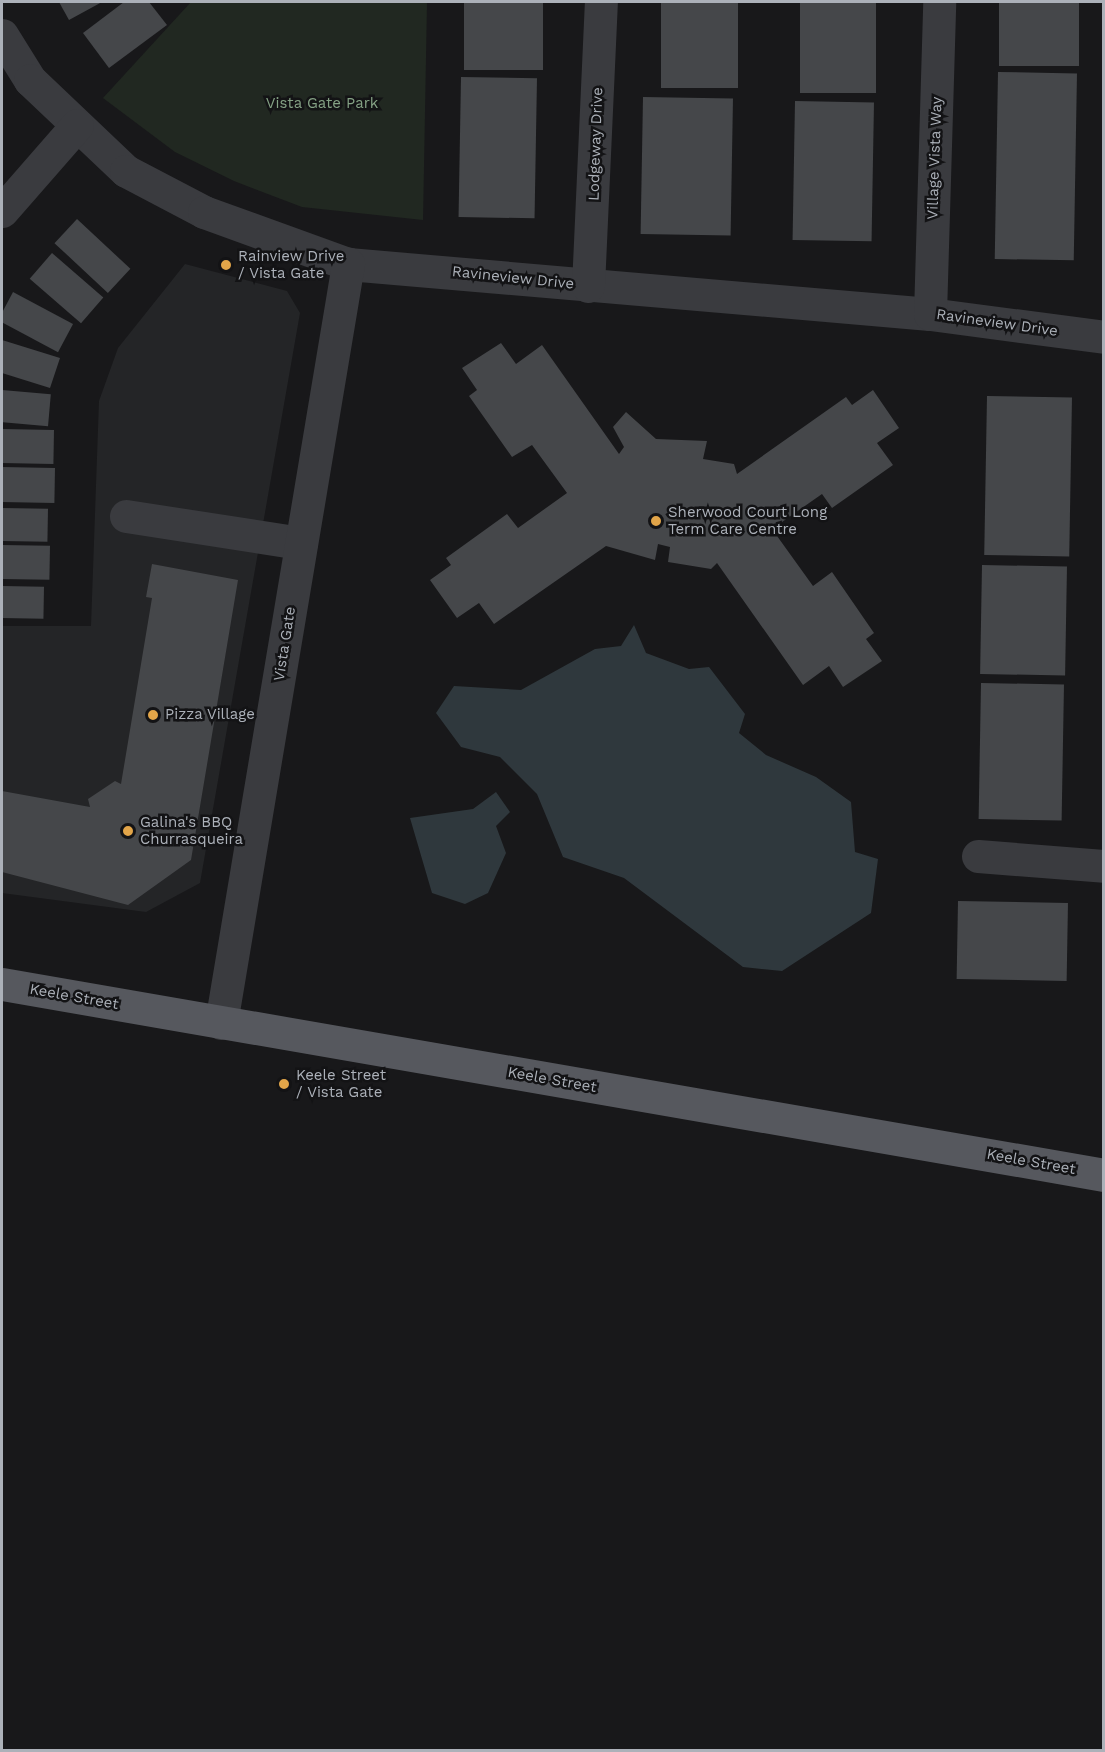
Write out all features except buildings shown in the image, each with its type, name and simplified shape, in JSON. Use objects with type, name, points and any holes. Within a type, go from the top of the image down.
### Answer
[{"type":"main road","name":"Keele Street","points":[[2,984],[1104,1175]]},
{"type":"street","name":"Lodgeway Drive","points":[[588,286],[602,2]]},
{"type":"street","name":"Village Vista Way","points":[[930,314],[939,2]]},
{"type":"street","name":"Ravineview Drive","points":[[2,35],[30,80],[126,171],[204,212],[348,264],[930,314],[1104,337]]},
{"type":"street","points":[[2,211],[77,125]]},
{"type":"street","name":"Vista Gate","points":[[221,1023],[348,264]]},
{"type":"street","points":[[126,516],[301,543]]},
{"type":"street","points":[[978,856],[1104,866]]},
{"type":"shaded area","points":[[185,264],[287,291],[300,313],[200,883],[146,912],[2,893],[2,626],[91,626],[99,401],[118,348]]},
{"type":"shaded area","points":[[634,625],[646,653],[689,669],[709,667],[745,714],[739,733],[766,755],[816,777],[851,802],[855,852],[878,859],[871,913],[782,971],[743,967],[624,878],[563,857],[537,794],[500,757],[461,747],[436,713],[454,686],[521,690],[595,649],[621,646]]},
{"type":"shaded area","points":[[496,792],[510,812],[496,826],[506,853],[488,893],[465,904],[432,893],[410,818],[473,809]]},
{"type":"green space","name":"Vista Gate Park","points":[[191,2],[427,2],[423,220],[302,207],[234,181],[175,152],[103,98]]},
{"type":"place","name":"Rainview Drive / Vista Gate","points":[[226,265]]},
{"type":"place","name":"Sherwood Court Long Term Care Centre","points":[[656,521]]},
{"type":"place","name":"Pizza Village","points":[[153,715]]},
{"type":"place","name":"Galina's BBQ Churrasqueira","points":[[128,831]]},
{"type":"place","name":"Keele Street / Vista Gate","points":[[284,1084]]}]
